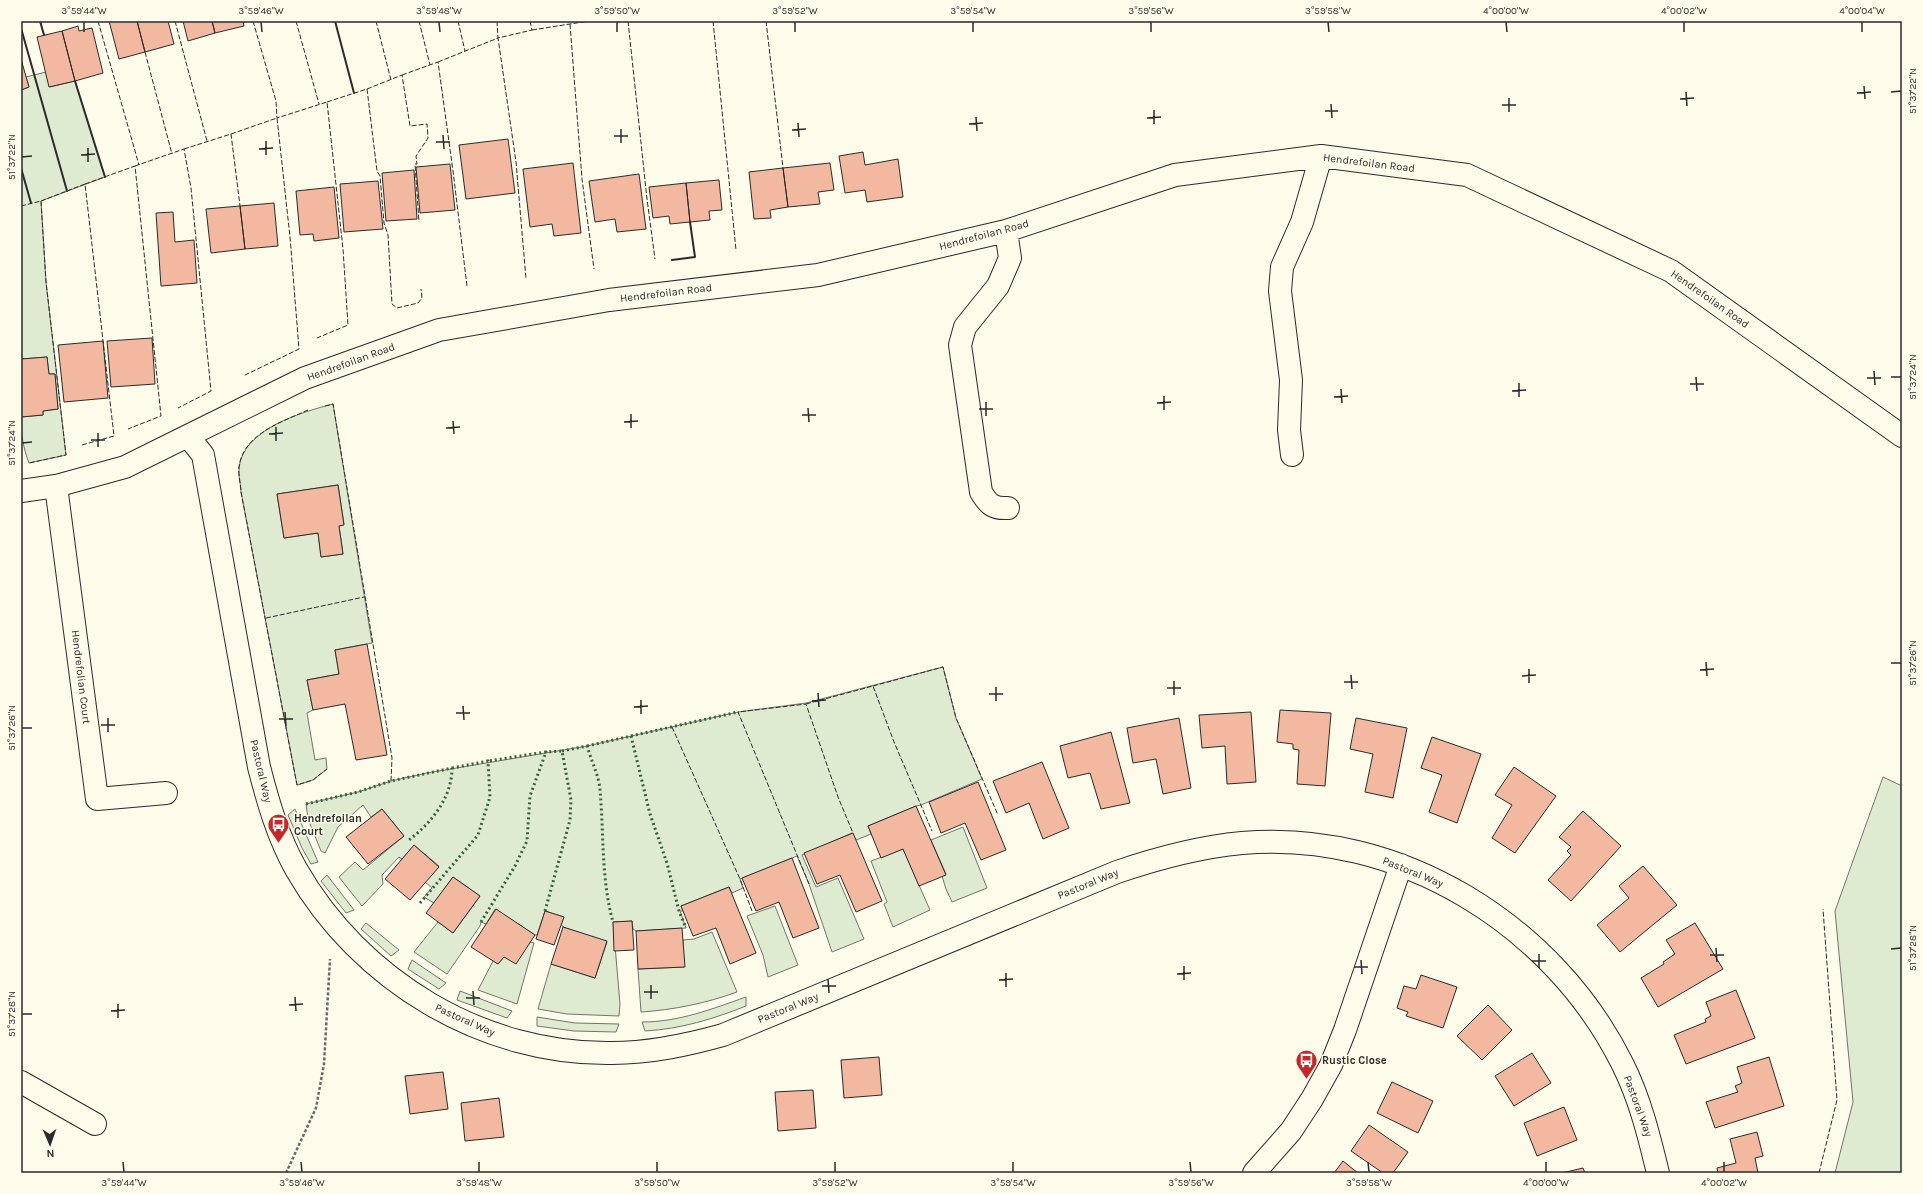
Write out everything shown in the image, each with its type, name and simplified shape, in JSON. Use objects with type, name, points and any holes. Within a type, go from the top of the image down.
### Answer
[{"type":"street","name":"Hendrefoilan Road","points":[[21,491],[56,486],[125,467],[305,378],[439,330],[609,300],[818,275],[1006,231],[1175,175],[1321,156],[1467,175],[1671,271],[1902,436]]},
{"type":"street","points":[[1292,455],[1289,430],[1291,380],[1280,291],[1282,267],[1302,222],[1321,156]]},
{"type":"street","points":[[1006,231],[1010,258],[998,286],[965,327],[960,345],[981,492],[988,503],[998,509],[1008,508]]},
{"type":"street","name":"Pastoral Way","points":[[188,436],[204,455],[259,767],[267,799],[280,834],[296,869],[316,901],[340,931],[367,959],[398,984],[432,1006],[465,1023],[501,1036],[537,1046],[567,1050],[612,1053],[650,1051],[687,1044],[723,1034],[1117,872],[1158,858],[1200,848],[1243,843],[1283,842],[1323,846],[1362,853],[1401,865],[1436,880],[1476,902],[1501,919],[1531,944],[1558,971],[1583,1000],[1623,1065],[1638,1100],[1650,1136],[1658,1173]]},
{"type":"street","name":"Hendrefolian Court","points":[[56,486],[97,799],[166,793]]},
{"type":"street","points":[[1254,1173],[1291,1131],[1312,1099],[1331,1065],[1345,1030],[1401,865]]},
{"type":"street","points":[[21,1082],[95,1124]]},
{"type":"path","points":[[286,1173],[316,1108],[324,1064],[331,953],[340,931]]},
{"type":"green space","points":[[46,72],[50,87],[75,81],[105,177],[41,201],[46,282],[66,455],[29,463],[25,452],[21,429],[21,417],[43,415],[43,411],[58,409],[55,374],[49,374],[47,357],[21,359],[21,90],[29,87],[26,77]]},
{"type":"green space","points":[[333,404],[372,643],[335,650],[339,674],[307,680],[313,710],[307,713],[315,760],[326,758],[327,769],[313,780],[297,785],[241,492],[239,468],[243,454],[251,443],[262,433],[291,417]],"holes":[[[338,485],[344,524],[339,526],[343,554],[321,557],[318,533],[284,538],[277,494]]]},
{"type":"green space","points":[[943,667],[956,718],[982,779],[868,826],[871,834],[856,840],[852,833],[802,855],[816,887],[838,878],[864,939],[832,952],[809,884],[797,856],[740,879],[743,888],[732,893],[729,887],[681,906],[683,911],[680,911],[686,928],[636,931],[633,929],[632,921],[613,922],[620,1004],[619,1016],[567,1014],[538,1009],[551,964],[595,978],[607,942],[563,927],[561,924],[564,917],[545,911],[537,935],[535,935],[495,909],[486,924],[481,922],[480,926],[447,974],[414,952],[438,922],[453,933],[480,896],[453,877],[434,903],[424,897],[432,888],[425,882],[439,866],[414,845],[402,859],[399,857],[382,875],[383,884],[362,906],[339,877],[355,862],[363,870],[404,836],[382,809],[371,817],[363,805],[338,827],[325,853],[321,851],[308,819],[306,804],[358,792],[391,781],[427,773],[587,746],[738,712],[806,703]]},
{"type":"green space","points":[[1883,777],[1902,786],[1902,1173],[1835,1173],[1853,1102],[1835,911]]},
{"type":"green space","points":[[295,809],[318,862],[311,864],[302,848],[288,815]]},
{"type":"green space","points":[[963,827],[987,888],[952,902],[942,876],[946,874],[931,840]]},
{"type":"green space","points":[[903,849],[930,910],[893,927],[884,904],[887,902],[871,861]]},
{"type":"green space","points":[[327,875],[354,910],[346,913],[321,881]]},
{"type":"green space","points":[[775,906],[798,965],[768,977],[763,955],[747,916]]},
{"type":"green space","points":[[366,923],[399,950],[391,956],[361,929]]},
{"type":"green space","points":[[712,932],[737,992],[690,1005],[665,1010],[641,1012],[638,969],[684,967],[683,940],[694,939]]},
{"type":"green space","points":[[530,942],[534,943],[517,1004],[478,990],[493,961],[498,964],[504,957]]},
{"type":"green space","points":[[412,960],[446,983],[439,989],[408,969]]},
{"type":"green space","points":[[460,991],[512,1011],[507,1018],[457,1000]]},
{"type":"green space","points":[[746,997],[746,1006],[697,1023],[645,1031],[642,1022],[669,1020],[682,1017]]},
{"type":"green space","points":[[537,1017],[575,1023],[619,1024],[616,1032],[574,1031],[537,1026]]},
{"type":"building","points":[[109,21],[137,21],[145,52],[119,59]]},
{"type":"building","points":[[137,21],[168,21],[174,44],[145,52]]},
{"type":"building","points":[[183,21],[212,21],[215,33],[188,41]]},
{"type":"building","points":[[212,21],[243,21],[244,26],[215,33]]},
{"type":"building","points":[[78,26],[79,31],[92,28],[103,73],[75,81],[62,31]]},
{"type":"building","points":[[62,31],[75,81],[49,87],[37,37]]},
{"type":"building","points":[[21,59],[29,87],[21,90]]},
{"type":"building","points":[[508,139],[515,193],[466,199],[459,145]]},
{"type":"building","points":[[863,152],[865,165],[898,159],[903,197],[867,202],[865,190],[845,193],[839,156]]},
{"type":"building","points":[[573,163],[581,233],[554,236],[552,224],[530,227],[523,169]]},
{"type":"building","points":[[830,163],[834,190],[818,192],[820,204],[788,207],[783,168]]},
{"type":"building","points":[[450,164],[455,210],[420,213],[416,167]]},
{"type":"building","points":[[783,168],[788,207],[770,210],[771,218],[754,219],[749,172]]},
{"type":"building","points":[[414,170],[417,219],[386,221],[382,173]]},
{"type":"building","points":[[639,174],[646,229],[617,232],[615,219],[595,222],[589,181]]},
{"type":"building","points":[[719,180],[722,210],[709,211],[710,220],[690,222],[686,183]]},
{"type":"building","points":[[378,181],[383,229],[344,232],[340,184]]},
{"type":"building","points":[[686,183],[690,222],[670,224],[669,216],[653,218],[649,187]]},
{"type":"building","points":[[334,187],[339,238],[314,241],[313,234],[300,235],[296,191]]},
{"type":"building","points":[[274,203],[278,246],[245,249],[240,206]]},
{"type":"building","points":[[240,206],[245,249],[211,253],[206,209]]},
{"type":"building","points":[[173,212],[175,242],[194,240],[197,283],[161,286],[156,213]]},
{"type":"building","points":[[152,338],[155,384],[111,387],[107,341]]},
{"type":"building","points":[[103,341],[108,398],[64,402],[58,345]]},
{"type":"building","points":[[47,357],[49,374],[55,374],[58,409],[43,411],[43,415],[21,417],[21,359]]},
{"type":"building","points":[[338,485],[344,525],[339,526],[343,554],[321,557],[318,533],[284,538],[277,494]]},
{"type":"building","points":[[367,644],[387,755],[356,760],[345,704],[313,710],[307,680],[339,674],[335,650]]},
{"type":"building","points":[[1280,710],[1331,713],[1325,786],[1297,784],[1299,750],[1293,749],[1293,744],[1277,742]]},
{"type":"building","points":[[1251,712],[1256,782],[1227,784],[1225,746],[1202,748],[1199,715]]},
{"type":"building","points":[[1179,718],[1191,788],[1163,794],[1156,759],[1133,763],[1127,728]]},
{"type":"building","points":[[1356,718],[1407,728],[1393,798],[1365,792],[1373,754],[1350,749]]},
{"type":"building","points":[[1111,732],[1130,803],[1101,809],[1090,773],[1068,778],[1060,746]]},
{"type":"building","points":[[1432,737],[1481,754],[1457,823],[1429,812],[1442,775],[1421,768]]},
{"type":"building","points":[[1042,762],[1069,828],[1043,839],[1029,803],[1006,813],[993,781]]},
{"type":"building","points":[[1514,767],[1556,796],[1515,853],[1492,838],[1512,805],[1495,795]]},
{"type":"building","points":[[978,782],[1006,850],[981,860],[965,823],[941,833],[929,802]]},
{"type":"building","points":[[916,806],[946,875],[919,886],[903,849],[881,858],[868,826]]},
{"type":"building","points":[[382,809],[404,836],[368,864],[346,837]]},
{"type":"building","points":[[1583,811],[1621,846],[1571,901],[1548,880],[1571,855],[1567,851],[1571,847],[1559,837]]},
{"type":"building","points":[[853,833],[882,901],[856,912],[840,875],[817,884],[804,853]]},
{"type":"building","points":[[414,845],[439,867],[410,900],[385,879]]},
{"type":"building","points":[[792,858],[819,928],[793,938],[779,902],[756,911],[742,878]]},
{"type":"building","points":[[1643,866],[1677,905],[1620,952],[1597,925],[1629,898],[1619,886]]},
{"type":"building","points":[[453,877],[480,896],[453,933],[426,913]]},
{"type":"building","points":[[729,887],[756,953],[730,964],[716,928],[693,936],[681,906]]},
{"type":"building","points":[[496,909],[535,935],[516,964],[504,957],[498,964],[471,947]]},
{"type":"building","points":[[545,911],[564,917],[554,945],[536,939]]},
{"type":"building","points":[[632,921],[634,950],[614,951],[613,922]]},
{"type":"building","points":[[1695,923],[1723,969],[1658,1007],[1641,978],[1664,964],[1663,962],[1675,954],[1666,940]]},
{"type":"building","points":[[563,927],[607,941],[595,978],[551,964]]},
{"type":"building","points":[[682,928],[685,967],[638,969],[636,931]]},
{"type":"building","points":[[1421,975],[1457,987],[1443,1028],[1406,1016],[1408,1012],[1397,1008],[1404,986],[1416,989]]},
{"type":"building","points":[[1736,990],[1755,1038],[1686,1064],[1674,1035],[1706,1022],[1705,1019],[1711,1016],[1706,1002]]},
{"type":"building","points":[[1488,1005],[1512,1030],[1482,1060],[1457,1036]]},
{"type":"building","points":[[1532,1053],[1551,1083],[1514,1106],[1495,1076]]},
{"type":"building","points":[[879,1057],[882,1095],[844,1098],[841,1060]]},
{"type":"building","points":[[1769,1057],[1784,1106],[1715,1128],[1706,1102],[1738,1092],[1735,1086],[1742,1083],[1737,1067]]},
{"type":"building","points":[[443,1072],[448,1109],[410,1114],[405,1076]]},
{"type":"building","points":[[1392,1082],[1433,1101],[1418,1133],[1377,1113]]},
{"type":"building","points":[[813,1090],[816,1128],[778,1131],[775,1092]]},
{"type":"building","points":[[499,1098],[504,1137],[465,1141],[461,1103]]},
{"type":"building","points":[[1564,1107],[1577,1140],[1537,1156],[1524,1123]]},
{"type":"building","points":[[1369,1125],[1408,1152],[1393,1173],[1383,1173],[1351,1151]]},
{"type":"building","points":[[1757,1132],[1763,1156],[1755,1158],[1758,1173],[1718,1173],[1717,1168],[1736,1163],[1730,1139]]},
{"type":"building","points":[[1343,1161],[1358,1173],[1334,1173]]},
{"type":"building","points":[[1583,1168],[1585,1173],[1562,1173]]},
{"type":"hedge","points":[[631,736],[738,712]]},
{"type":"hedge","points":[[587,746],[631,736],[650,814],[667,863],[679,911],[686,928]]},
{"type":"hedge","points":[[562,751],[587,746],[597,774],[600,790],[606,889],[613,922]]},
{"type":"hedge","points":[[545,911],[570,820],[571,800],[562,751],[546,752]]},
{"type":"hedge","points":[[481,922],[515,866],[527,841],[530,796],[546,752],[488,761]]},
{"type":"hedge","points":[[420,903],[478,835],[490,797],[488,761],[452,768]]},
{"type":"hedge","points":[[306,804],[358,792],[391,781],[452,768],[448,790],[439,809],[425,826],[409,840]]},
{"type":"fence","points":[[98,21],[139,165]]},
{"type":"fence","points":[[175,21],[207,141]]},
{"type":"fence","points":[[253,21],[276,101],[277,118],[327,102],[343,249],[348,325],[317,338]]},
{"type":"fence","points":[[296,21],[319,104]]},
{"type":"fence","points":[[376,21],[391,80]]},
{"type":"fence","points":[[419,21],[430,65]]},
{"type":"fence","points":[[458,21],[465,51]]},
{"type":"fence","points":[[497,21],[498,38],[532,30],[530,21]]},
{"type":"fence","points":[[532,30],[589,21]]},
{"type":"fence","points":[[628,21],[655,259]]},
{"type":"fence","points":[[713,21],[736,250]]},
{"type":"fence","points":[[766,21],[783,168]]},
{"type":"fence","points":[[570,24],[582,179],[594,269]]},
{"type":"fence","points":[[438,62],[498,38],[516,162],[526,279]]},
{"type":"fence","points":[[145,52],[172,154]]},
{"type":"fence","points":[[402,75],[438,62],[467,286]]},
{"type":"fence","points":[[367,89],[402,75],[410,126],[427,124],[428,138],[416,156],[417,164],[415,164],[419,222]]},
{"type":"fence","points":[[327,102],[367,89],[377,171],[380,176],[384,223],[388,235],[392,304],[397,308],[418,303],[422,298],[421,289]]},
{"type":"fence","points":[[231,134],[277,118],[290,237],[299,349],[243,376]]},
{"type":"fence","points":[[184,149],[231,134],[240,206]]},
{"type":"fence","points":[[135,166],[184,149],[191,188],[211,391],[178,408]]},
{"type":"fence","points":[[85,184],[135,166],[161,416],[128,429]]},
{"type":"fence","points":[[41,201],[85,184],[114,436],[82,445]]},
{"type":"fence","points":[[21,206],[41,201],[46,282],[66,455],[29,463]]},
{"type":"fence","points":[[325,406],[333,404],[392,758],[391,781]]},
{"type":"fence","points":[[308,410],[276,425],[256,438],[248,446],[242,456],[239,473],[241,492],[297,785],[313,780],[327,769]]},
{"type":"fence","points":[[266,618],[364,597]]},
{"type":"fence","points":[[873,686],[943,667],[956,718],[998,815]]},
{"type":"fence","points":[[806,704],[873,686],[894,742],[932,831]]},
{"type":"fence","points":[[809,884],[738,712],[806,704],[838,797],[853,833]]},
{"type":"fence","points":[[672,727],[740,879],[752,911]]},
{"type":"fence","points":[[1819,1173],[1837,1100],[1823,909]]},
{"type":"wall","points":[[40,21],[44,35]]},
{"type":"wall","points":[[335,21],[354,93]]},
{"type":"wall","points":[[21,28],[67,191]]},
{"type":"wall","points":[[75,81],[105,177]]},
{"type":"wall","points":[[21,168],[31,203]]},
{"type":"wall","points":[[672,260],[695,257],[690,222]]},
{"type":"place","name":"Hendrefoilan Court","points":[[278,844]]},
{"type":"place","name":"Rustic Close","points":[[1307,1080]]}]
